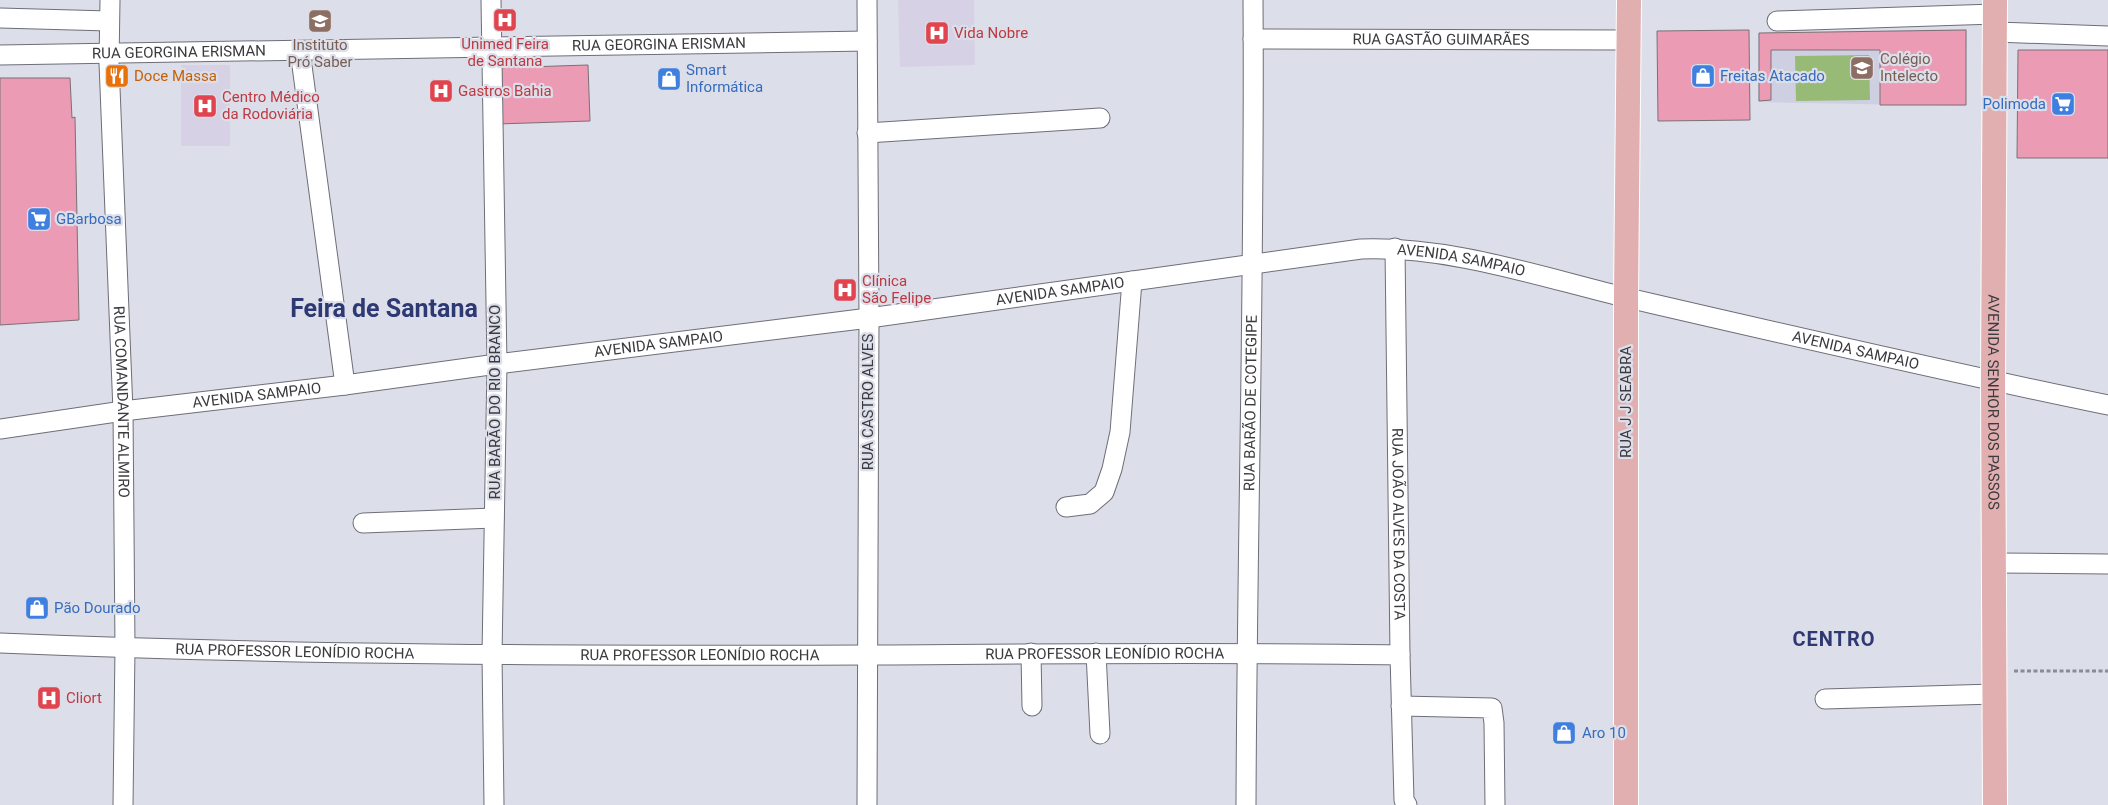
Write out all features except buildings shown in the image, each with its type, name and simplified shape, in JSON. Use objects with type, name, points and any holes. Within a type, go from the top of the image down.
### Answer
[{"type":"main road","name":"RUA J J SEABRA","points":[[1626,805],[1626,297],[1629,0]]},
{"type":"main road","name":"AVENIDA SENHOR DOS PASSOS","points":[[1995,15],[1993,381],[1995,805]]},
{"type":"street","name":"RUA COMANDANTE ALMIRO","points":[[110,0],[109,53],[122,410],[125,648],[123,805]]},
{"type":"street","name":"RUA BARÃO DO RIO BRANCO","points":[[491,0],[497,364],[492,655],[494,805]]},
{"type":"street","name":"RUA CASTRO ALVES","points":[[867,0],[869,318],[866,655],[867,805]]},
{"type":"street","name":"RUA BARÃO DE COTEGIPE","points":[[1246,805],[1246,652],[1253,264],[1253,0]]},
{"type":"street","points":[[1777,21],[1995,15],[2108,36]]},
{"type":"street","points":[[0,18],[110,20]]},
{"type":"street","name":"RUA GASTÃO GUIMARÃES","points":[[1253,39],[1629,40]]},
{"type":"street","name":"RUA GEORGINA ERISMAN","points":[[0,55],[867,41]]},
{"type":"street","points":[[300,51],[345,386]]},
{"type":"street","points":[[867,133],[1100,118]]},
{"type":"street","name":"AVENIDA SAMPAIO","points":[[0,429],[122,410],[345,386],[497,364],[869,318],[1361,249],[1395,248],[1436,252],[1480,261],[1626,297],[1993,381],[2108,405]]},
{"type":"street","name":"RUA JOÃO ALVES DA COSTA","points":[[1395,248],[1400,655],[1405,802]]},
{"type":"street","points":[[1066,506],[1090,504],[1104,492],[1112,470],[1120,432],[1132,281]]},
{"type":"street","points":[[363,523],[494,518]]},
{"type":"street","points":[[1994,563],[2108,564]]},
{"type":"street","name":"RUA PROFESSOR LEONÍDIO ROCHA","points":[[0,643],[125,648],[492,655],[1246,652],[1400,655]]},
{"type":"street","points":[[1096,652],[1100,734]]},
{"type":"street","points":[[1032,653],[1032,706]]},
{"type":"street","points":[[1825,699],[1994,683]]},
{"type":"street","points":[[1401,706],[1492,708],[1494,722],[1495,805]]},
{"type":"path","points":[[1994,683],[2108,671]]},
{"type":"shaded area","name":"Vida Nobre","points":[[898,0],[974,0],[975,65],[900,67]]},
{"type":"shaded area","name":"Colégio Intelecto","points":[[1967,29],[1966,106],[1758,102],[1758,33]]},
{"type":"shaded area","name":"Centro Médico da Rodoviária","points":[[181,65],[230,65],[230,146],[181,146]]},
{"type":"green space","points":[[1869,55],[1870,100],[1796,101],[1795,56]]},
{"type":"place","name":"Unimed Feira de Santana","points":[[505,20]]},
{"type":"place","name":"Instituto Pró Saber","points":[[320,21]]},
{"type":"place","name":"Vida Nobre","points":[[937,33]]},
{"type":"place","name":"Colégio Intelecto","points":[[1862,68]]},
{"type":"place","name":"Doce Massa","points":[[117,76]]},
{"type":"place","name":"Freitas Atacado","points":[[1703,76]]},
{"type":"place","name":"Smart Informática","points":[[669,79]]},
{"type":"place","name":"Gastros Bahia","points":[[441,91]]},
{"type":"place","name":"Polimoda","points":[[2063,104]]},
{"type":"place","name":"Centro Médico da Rodoviária","points":[[205,106]]},
{"type":"place","name":"GBarbosa","points":[[39,219]]},
{"type":"place","name":"Clínica São Felipe","points":[[845,290]]},
{"type":"place","name":"Pão Dourado","points":[[37,608]]},
{"type":"place","name":"Cliort","points":[[49,698]]},
{"type":"place","name":"Aro 10","points":[[1564,733]]},
{"type":"district","name":"Feira de Santana","points":[[384,308]]},
{"type":"district","name":"CENTRO","points":[[1834,639]]}]
